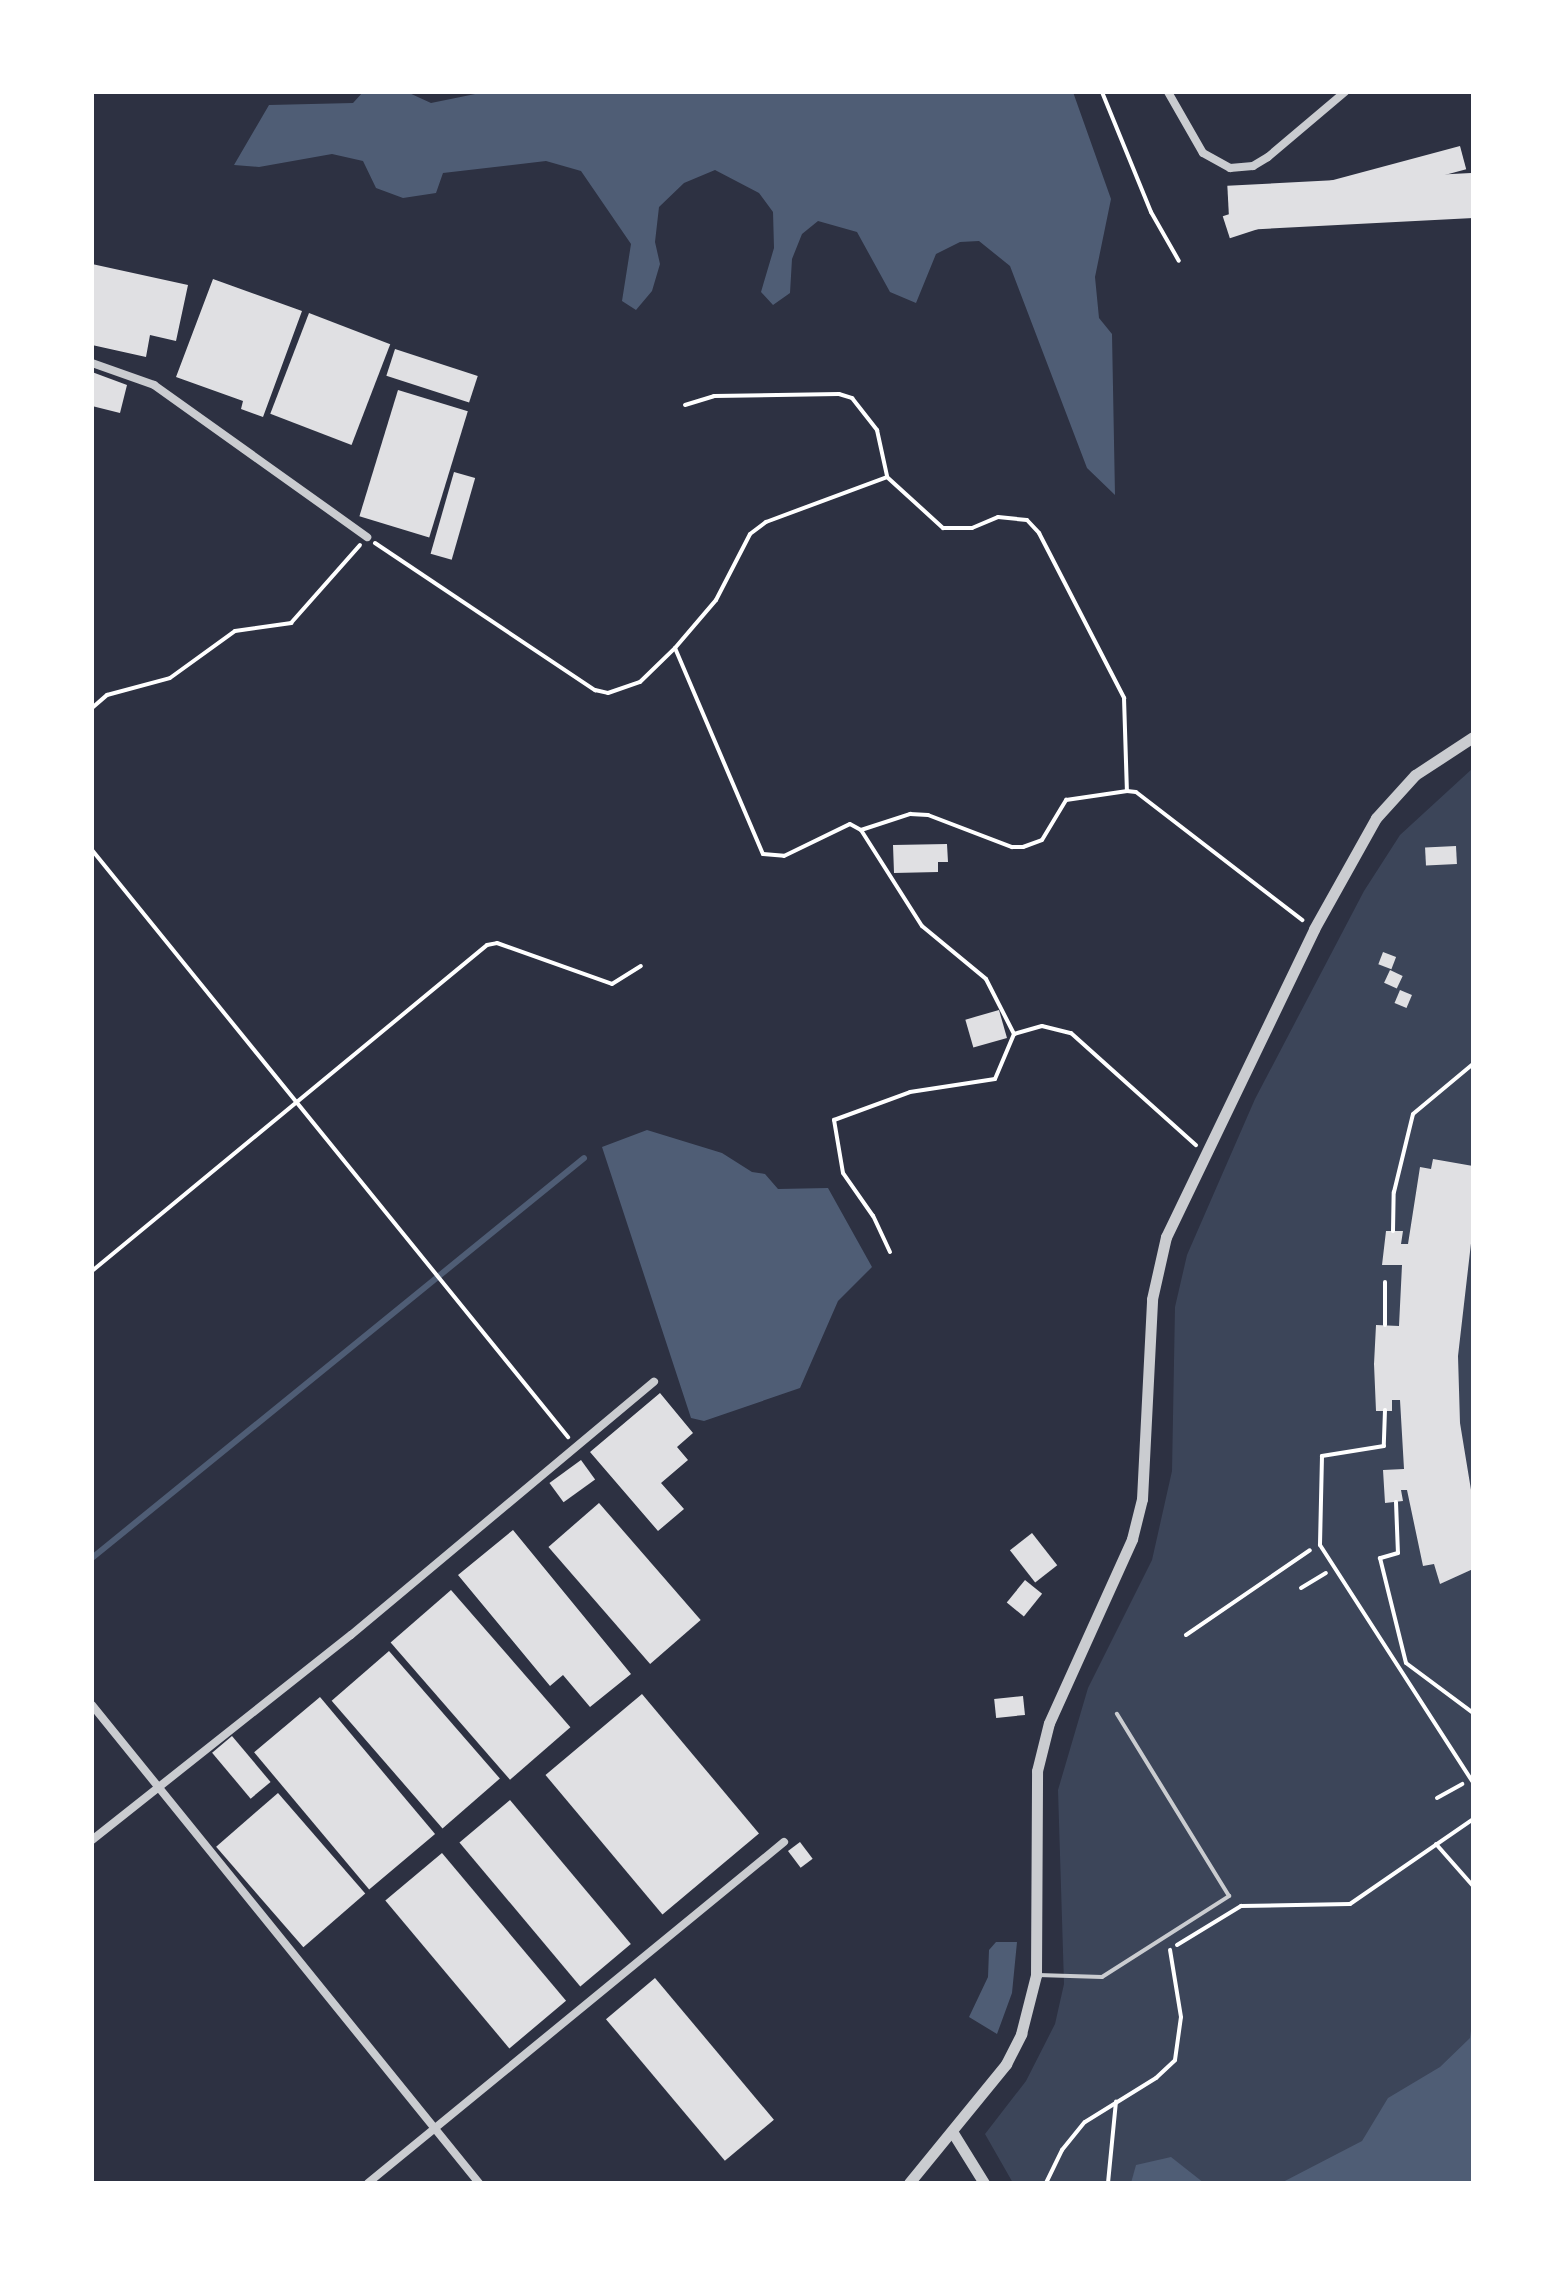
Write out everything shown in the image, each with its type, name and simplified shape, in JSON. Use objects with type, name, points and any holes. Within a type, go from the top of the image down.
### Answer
[{"type":"street","points":[[1168,92],[1203,153],[1230,168],[1253,166],[1268,157],[1345,92]]},
{"type":"street","points":[[92,363],[154,385],[367,537]]},
{"type":"street","points":[[909,2183],[953,2133],[1006,2064],[1021,2034],[1036,1975],[1037,1771],[1049,1723],[1132,1539],[1147,1466],[1152,1299],[1166,1237],[1314,929],[1376,818],[1415,775],[1473,737]]},
{"type":"street","points":[[92,1840],[351,1635],[654,1382]]},
{"type":"street","points":[[92,1705],[479,2183]]},
{"type":"street","points":[[368,2183],[784,1842]]},
{"type":"street","points":[[953,2133],[984,2183]]},
{"type":"lane","points":[[1036,1975],[1102,1977],[1229,1896],[1117,1714]]},
{"type":"path","points":[[1102,92],[1151,212],[1179,261]]},
{"type":"path","points":[[685,405],[714,396],[839,394],[852,398],[877,430],[887,477],[943,528],[972,528],[1012,516],[1027,520],[1039,533],[1124,698],[1127,791]]},
{"type":"path","points":[[92,708],[107,695],[170,678],[235,631],[291,623],[367,537],[595,690],[623,690],[640,682],[675,648],[716,600],[750,534],[766,522],[887,477]]},
{"type":"path","points":[[675,648],[763,854],[784,856],[850,824],[861,830],[922,926],[986,979],[1014,1034],[995,1079],[910,1092],[834,1120],[843,1173],[873,1216],[890,1252]]},
{"type":"path","points":[[861,830],[910,814],[928,815],[1012,847],[1023,847],[1042,840],[1066,800],[1136,792],[1314,929]]},
{"type":"path","points":[[92,850],[575,1445]]},
{"type":"path","points":[[92,1271],[487,945],[497,943],[612,984],[641,966]]},
{"type":"path","points":[[1014,1034],[1042,1026],[1071,1033],[1206,1153]]},
{"type":"path","points":[[1393,1231],[1394,1192],[1413,1114],[1473,1064]]},
{"type":"path","points":[[1385,1282],[1385,1325]]},
{"type":"path","points":[[1385,1410],[1384,1446],[1322,1456],[1320,1545],[1473,1782]]},
{"type":"path","points":[[1396,1502],[1398,1553],[1380,1558],[1406,1663],[1473,1713]]},
{"type":"path","points":[[1186,1635],[1310,1550]]},
{"type":"path","points":[[1301,1588],[1326,1573]]},
{"type":"path","points":[[1437,1798],[1462,1784]]},
{"type":"path","points":[[1158,1957],[1241,1906],[1350,1904],[1473,1819]]},
{"type":"path","points":[[1436,1844],[1473,1886]]},
{"type":"path","points":[[1046,2183],[1062,2150],[1085,2122],[1156,2078],[1175,2060],[1181,2017],[1170,1950]]},
{"type":"path","points":[[1108,2183],[1116,2101]]},
{"type":"shaded area","points":[[363,92],[407,92],[431,103],[485,92],[1073,92],[1111,199],[1095,277],[1099,318],[1112,334],[1115,495],[1087,468],[1010,266],[979,241],[960,242],[936,254],[916,303],[890,292],[857,232],[818,221],[802,234],[792,259],[790,293],[773,305],[761,292],[774,248],[773,212],[759,193],[715,170],[684,183],[659,207],[655,242],[660,264],[652,291],[636,310],[622,301],[631,244],[581,171],[546,161],[443,173],[436,193],[403,198],[376,188],[363,161],[332,154],[259,167],[234,165],[269,105],[353,103]]},
{"type":"shaded area","points":[[1473,768],[1473,2183],[1013,2183],[985,2134],[1026,2081],[1055,2024],[1064,1984],[1058,1790],[1088,1688],[1152,1560],[1172,1471],[1175,1307],[1187,1255],[1255,1099],[1364,891],[1400,835]]},
{"type":"shaded area","points":[[647,1130],[722,1153],[752,1172],[765,1174],[778,1189],[828,1188],[872,1267],[838,1301],[800,1388],[704,1421],[691,1418],[602,1147]]},
{"type":"shaded area","points":[[996,1942],[1017,1942],[1012,1993],[997,2034],[969,2017],[988,1977],[989,1950]]},
{"type":"shaded area","points":[[1473,2016],[1473,2183],[1281,2183],[1362,2141],[1388,2098],[1440,2067],[1470,2038]]},
{"type":"shaded area","points":[[1171,2157],[1204,2183],[1131,2183],[1136,2165]]},
{"type":"building","points":[[1460,146],[1466,169],[1305,212],[1299,189]]},
{"type":"building","points":[[1471,173],[1473,218],[1230,231],[1227,186]]},
{"type":"building","points":[[1276,199],[1283,221],[1230,238],[1223,216]]},
{"type":"building","points":[[92,264],[188,285],[176,341],[150,335],[146,357],[92,345]]},
{"type":"building","points":[[213,279],[302,311],[263,417],[241,409],[243,401],[176,377]]},
{"type":"building","points":[[309,313],[390,344],[352,445],[270,414]]},
{"type":"building","points":[[395,349],[478,376],[469,403],[386,376]]},
{"type":"building","points":[[92,372],[127,385],[120,413],[92,406]]},
{"type":"building","points":[[398,390],[468,411],[429,538],[359,516]]},
{"type":"building","points":[[454,472],[475,478],[452,560],[431,554]]},
{"type":"building","points":[[947,844],[948,862],[938,862],[938,872],[894,873],[893,845]]},
{"type":"building","points":[[1456,846],[1457,864],[1426,866],[1425,848]]},
{"type":"building","points":[[1383,952],[1396,957],[1391,969],[1378,964]]},
{"type":"building","points":[[1390,970],[1403,976],[1397,989],[1384,983]]},
{"type":"building","points":[[1400,990],[1412,995],[1406,1008],[1395,1003]]},
{"type":"building","points":[[999,1010],[1007,1038],[973,1048],[965,1020]]},
{"type":"building","points":[[1433,1159],[1473,1166],[1473,1226],[1458,1356],[1460,1423],[1473,1502],[1473,1569],[1440,1584],[1434,1564],[1423,1566],[1407,1490],[1401,1490],[1403,1501],[1385,1503],[1383,1470],[1404,1469],[1400,1400],[1392,1400],[1392,1411],[1376,1411],[1374,1364],[1376,1325],[1399,1326],[1402,1265],[1382,1265],[1386,1231],[1403,1231],[1401,1244],[1408,1244],[1420,1167],[1431,1169]]},
{"type":"building","points":[[660,1393],[693,1433],[677,1447],[688,1460],[661,1483],[684,1509],[658,1531],[590,1452]]},
{"type":"building","points":[[581,1460],[595,1479],[564,1502],[549,1483]]},
{"type":"building","points":[[599,1503],[701,1620],[650,1664],[548,1547]]},
{"type":"building","points":[[513,1530],[631,1674],[590,1707],[563,1675],[550,1686],[458,1575]]},
{"type":"building","points":[[1032,1533],[1057,1565],[1035,1583],[1010,1550]]},
{"type":"building","points":[[1025,1580],[1042,1594],[1024,1616],[1007,1603]]},
{"type":"building","points":[[451,1590],[570,1727],[510,1780],[391,1642]]},
{"type":"building","points":[[389,1651],[500,1779],[443,1828],[332,1701]]},
{"type":"building","points":[[642,1694],[759,1833],[662,1914],[545,1775]]},
{"type":"building","points":[[1023,1696],[1025,1715],[996,1718],[994,1699]]},
{"type":"building","points":[[320,1697],[435,1834],[369,1889],[254,1752]]},
{"type":"building","points":[[232,1736],[271,1782],[251,1799],[212,1753]]},
{"type":"building","points":[[278,1793],[365,1893],[303,1947],[216,1847]]},
{"type":"building","points":[[510,1800],[631,1944],[580,1986],[459,1842]]},
{"type":"building","points":[[800,1842],[813,1859],[801,1868],[788,1851]]},
{"type":"building","points":[[442,1853],[566,2001],[509,2048],[385,1901]]},
{"type":"building","points":[[655,1978],[774,2120],[725,2161],[606,2019]]},
{"type":"waterway","points":[[92,1558],[584,1158]]}]
